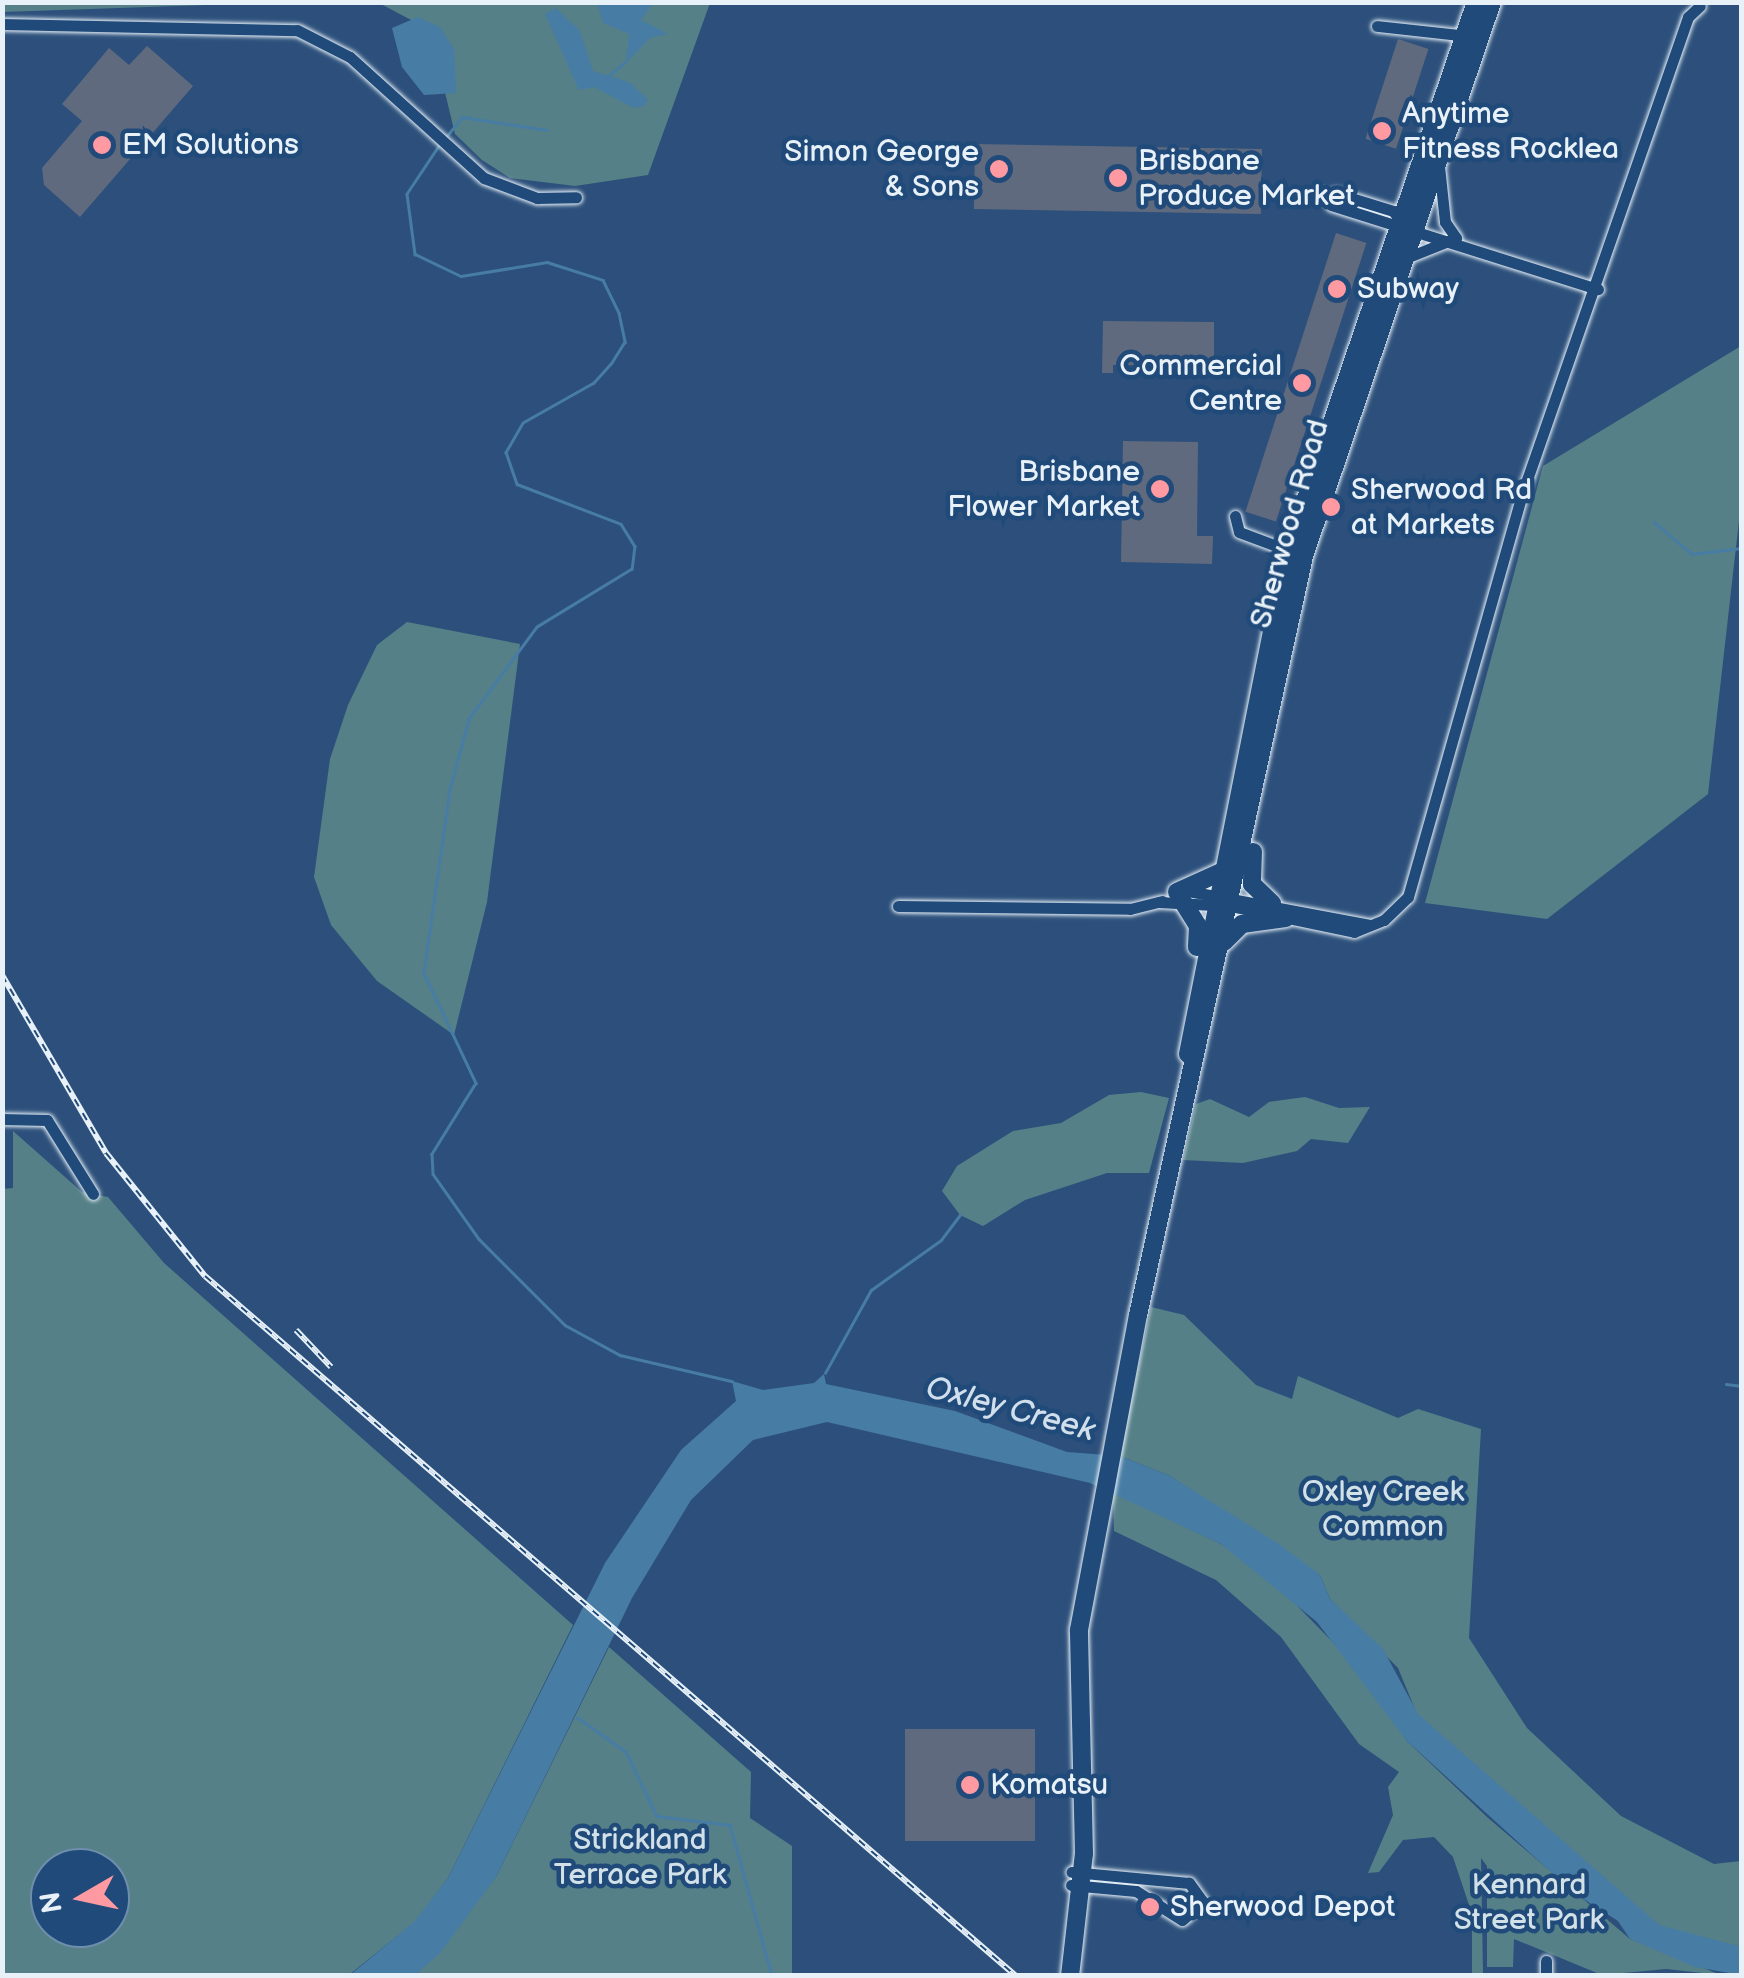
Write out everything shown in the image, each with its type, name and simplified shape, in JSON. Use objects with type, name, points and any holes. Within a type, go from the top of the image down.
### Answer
[{"type":"main road","name":"Sherwood Road","points":[[1189,1075],[1224,942],[1222,872],[1296,553],[1409,224],[1463,34],[1476,2]]},
{"type":"main road","name":"Sherwood Road","points":[[1070,1976],[1077,1879],[1079,1630],[1114,1436],[1185,1097],[1202,968],[1252,806],[1296,553],[1404,260],[1409,224],[1438,162],[1463,34],[1492,2]]},
{"type":"main road","points":[[1252,806],[1260,814],[1252,884],[1272,903]]},
{"type":"main road","points":[[1202,968],[1198,926],[1180,897],[1222,872]]},
{"type":"main road","points":[[1224,942],[1242,924],[1286,918]]},
{"type":"main road","name":"Sherwood Road","points":[[1062,1976],[1077,1879]]},
{"type":"street","points":[[1224,900],[1354,932],[1400,908],[1415,880],[1522,494],[1598,289],[1688,17],[1700,6]]},
{"type":"street","points":[[2,24],[297,30],[350,57],[434,135],[508,190],[576,197]]},
{"type":"street","points":[[1378,26],[1463,34]]},
{"type":"street","points":[[1438,162],[1445,222],[1456,238]]},
{"type":"street","points":[[1332,199],[1389,225],[1409,224],[1456,238],[1598,289]]},
{"type":"street","points":[[1404,260],[1456,238]]},
{"type":"street","points":[[1234,516],[1239,532],[1296,553]]},
{"type":"street","points":[[898,906],[1102,910],[1180,897],[1272,903],[1370,925]]},
{"type":"street","points":[[2,1119],[47,1120],[93,1194]]},
{"type":"street","points":[[1077,1879],[1188,1883],[1203,1902],[1182,1920],[1150,1896],[1077,1879]]},
{"type":"street","points":[[1546,1962],[1546,1976]]},
{"type":"green space","points":[[3,2],[264,3],[3,12]]},
{"type":"green space","points":[[379,3],[710,3],[648,175],[575,186],[510,178],[482,160],[455,134],[430,30]]},
{"type":"green space","points":[[1741,346],[1741,503],[1708,794],[1547,919],[1425,903],[1543,466]]},
{"type":"green space","points":[[407,622],[520,644],[487,902],[454,1035],[377,981],[331,925],[314,877],[330,759],[348,705],[377,645]]},
{"type":"green space","points":[[1141,1092],[1169,1098],[1149,1173],[1107,1173],[1025,1200],[983,1226],[960,1215],[942,1191],[957,1166],[1013,1131],[1061,1123],[1109,1095]]},
{"type":"green space","points":[[1305,1097],[1339,1108],[1370,1107],[1348,1143],[1311,1139],[1297,1151],[1243,1163],[1183,1160],[1196,1104],[1210,1099],[1249,1117],[1269,1102]]},
{"type":"green space","points":[[13,1131],[82,1192],[108,1197],[164,1263],[573,1625],[448,1878],[416,1921],[349,1975],[3,1975],[2,1189],[13,1188]]},
{"type":"green space","name":"Oxley Creek Common","points":[[1151,1307],[1184,1315],[1256,1385],[1292,1399],[1298,1376],[1398,1418],[1418,1409],[1481,1429],[1469,1638],[1527,1728],[1621,1816],[1714,1864],[1741,1861],[1741,1947],[1659,1926],[1417,1714],[1398,1668],[1330,1599],[1320,1575],[1170,1476],[1120,1456]]},
{"type":"green space","name":"Kennard Street Park","points":[[1113,1492],[1221,1544],[1272,1580],[1360,1670],[1407,1741],[1487,1817],[1630,1939],[1721,1975],[1666,1969],[1602,1975],[1514,1939],[1513,1967],[1487,1967],[1487,1866],[1481,1858],[1483,1975],[1472,1975],[1472,1914],[1453,1857],[1434,1837],[1403,1840],[1379,1872],[1368,1873],[1393,1815],[1388,1787],[1399,1772],[1359,1744],[1281,1637],[1216,1580],[1114,1531]]},
{"type":"green space","name":"Strickland Terrace Park","points":[[609,1647],[751,1772],[750,1818],[792,1846],[792,1975],[415,1976],[496,1877]]},
{"type":"water","points":[[597,3],[653,3],[641,20],[668,34],[650,38],[626,63],[629,34],[603,23]]},
{"type":"water","points":[[556,8],[580,31],[593,71],[629,82],[648,100],[644,106],[634,108],[594,87],[579,90],[545,14]]},
{"type":"water","points":[[418,17],[440,27],[454,49],[456,93],[424,95],[402,67],[392,28]]},
{"type":"water","points":[[824,1374],[826,1384],[955,1411],[1067,1452],[1120,1456],[1170,1476],[1279,1544],[1320,1575],[1330,1599],[1383,1649],[1418,1714],[1659,1925],[1742,1947],[1741,1975],[1695,1967],[1630,1939],[1618,1921],[1574,1893],[1407,1741],[1317,1622],[1221,1544],[1090,1483],[827,1422],[753,1440],[691,1500],[632,1598],[496,1877],[440,1953],[415,1975],[349,1976],[415,1921],[448,1878],[605,1563],[681,1450],[736,1401],[732,1381],[763,1390],[814,1383]]},
{"type":"building","points":[[1398,39],[1428,49],[1396,149],[1366,139]]},
{"type":"building","name":"EM Solutions","points":[[147,46],[193,86],[80,217],[44,185],[42,168],[82,121],[62,104],[109,48],[129,65]]},
{"type":"building","name":"Brisbane Produce Market","points":[[975,144],[1262,149],[1261,214],[974,209]]},
{"type":"building","name":"Commercial Centre","points":[[1336,233],[1366,243],[1276,522],[1245,512]]},
{"type":"building","points":[[1103,321],[1214,322],[1214,366],[1113,365],[1113,373],[1102,373]]},
{"type":"building","name":"Brisbane Flower Market","points":[[1123,441],[1198,442],[1197,536],[1213,536],[1212,564],[1121,562]]},
{"type":"building","name":"Komatsu","points":[[905,1729],[1035,1729],[1035,1841],[905,1841]]},
{"type":"waterway","points":[[606,78],[625,62]]},
{"type":"waterway","points":[[446,137],[462,117],[547,130]]},
{"type":"waterway","points":[[441,143],[407,194],[415,254],[461,276],[547,262],[603,280],[619,313],[625,342],[612,363],[594,383],[523,423],[506,452],[517,484],[621,524],[635,546],[632,569],[537,627],[469,719],[450,790],[424,973],[476,1083],[432,1154],[433,1174],[479,1239],[565,1325],[620,1355],[732,1381]]},
{"type":"waterway","points":[[1654,522],[1692,554],[1742,548]]},
{"type":"waterway","points":[[825,1373],[871,1290],[941,1240],[960,1215]]},
{"type":"waterway","points":[[1726,1384],[1742,1386]]},
{"type":"waterway","points":[[577,1717],[626,1752],[657,1816],[730,1825],[772,1975]]},
{"type":"tunnel","points":[[1320,188],[1335,193]]},
{"type":"tunnel","points":[[1316,200],[1331,205]]},
{"type":"railway","points":[[2,975],[106,1153],[205,1276],[1016,1976]]},
{"type":"railway","points":[[296,1330],[331,1367]]},
{"type":"place","name":"Anytime Fitness Rocklea","points":[[1382,131]]},
{"type":"place","name":"EM Solutions","points":[[102,145]]},
{"type":"place","name":"Simon George & Sons","points":[[999,169]]},
{"type":"place","name":"Brisbane Produce Market","points":[[1118,178]]},
{"type":"place","name":"Subway","points":[[1337,289]]},
{"type":"place","name":"Commercial Centre","points":[[1302,383]]},
{"type":"place","name":"Brisbane Flower Market","points":[[1160,489]]},
{"type":"place","name":"Sherwood Rd at Markets","points":[[1331,507]]},
{"type":"place","name":"Komatsu","points":[[970,1785]]},
{"type":"place","name":"Sherwood Depot","points":[[1150,1907]]},
{"type":"water label","name":"Oxley Creek","points":[[1010,1410]]}]
